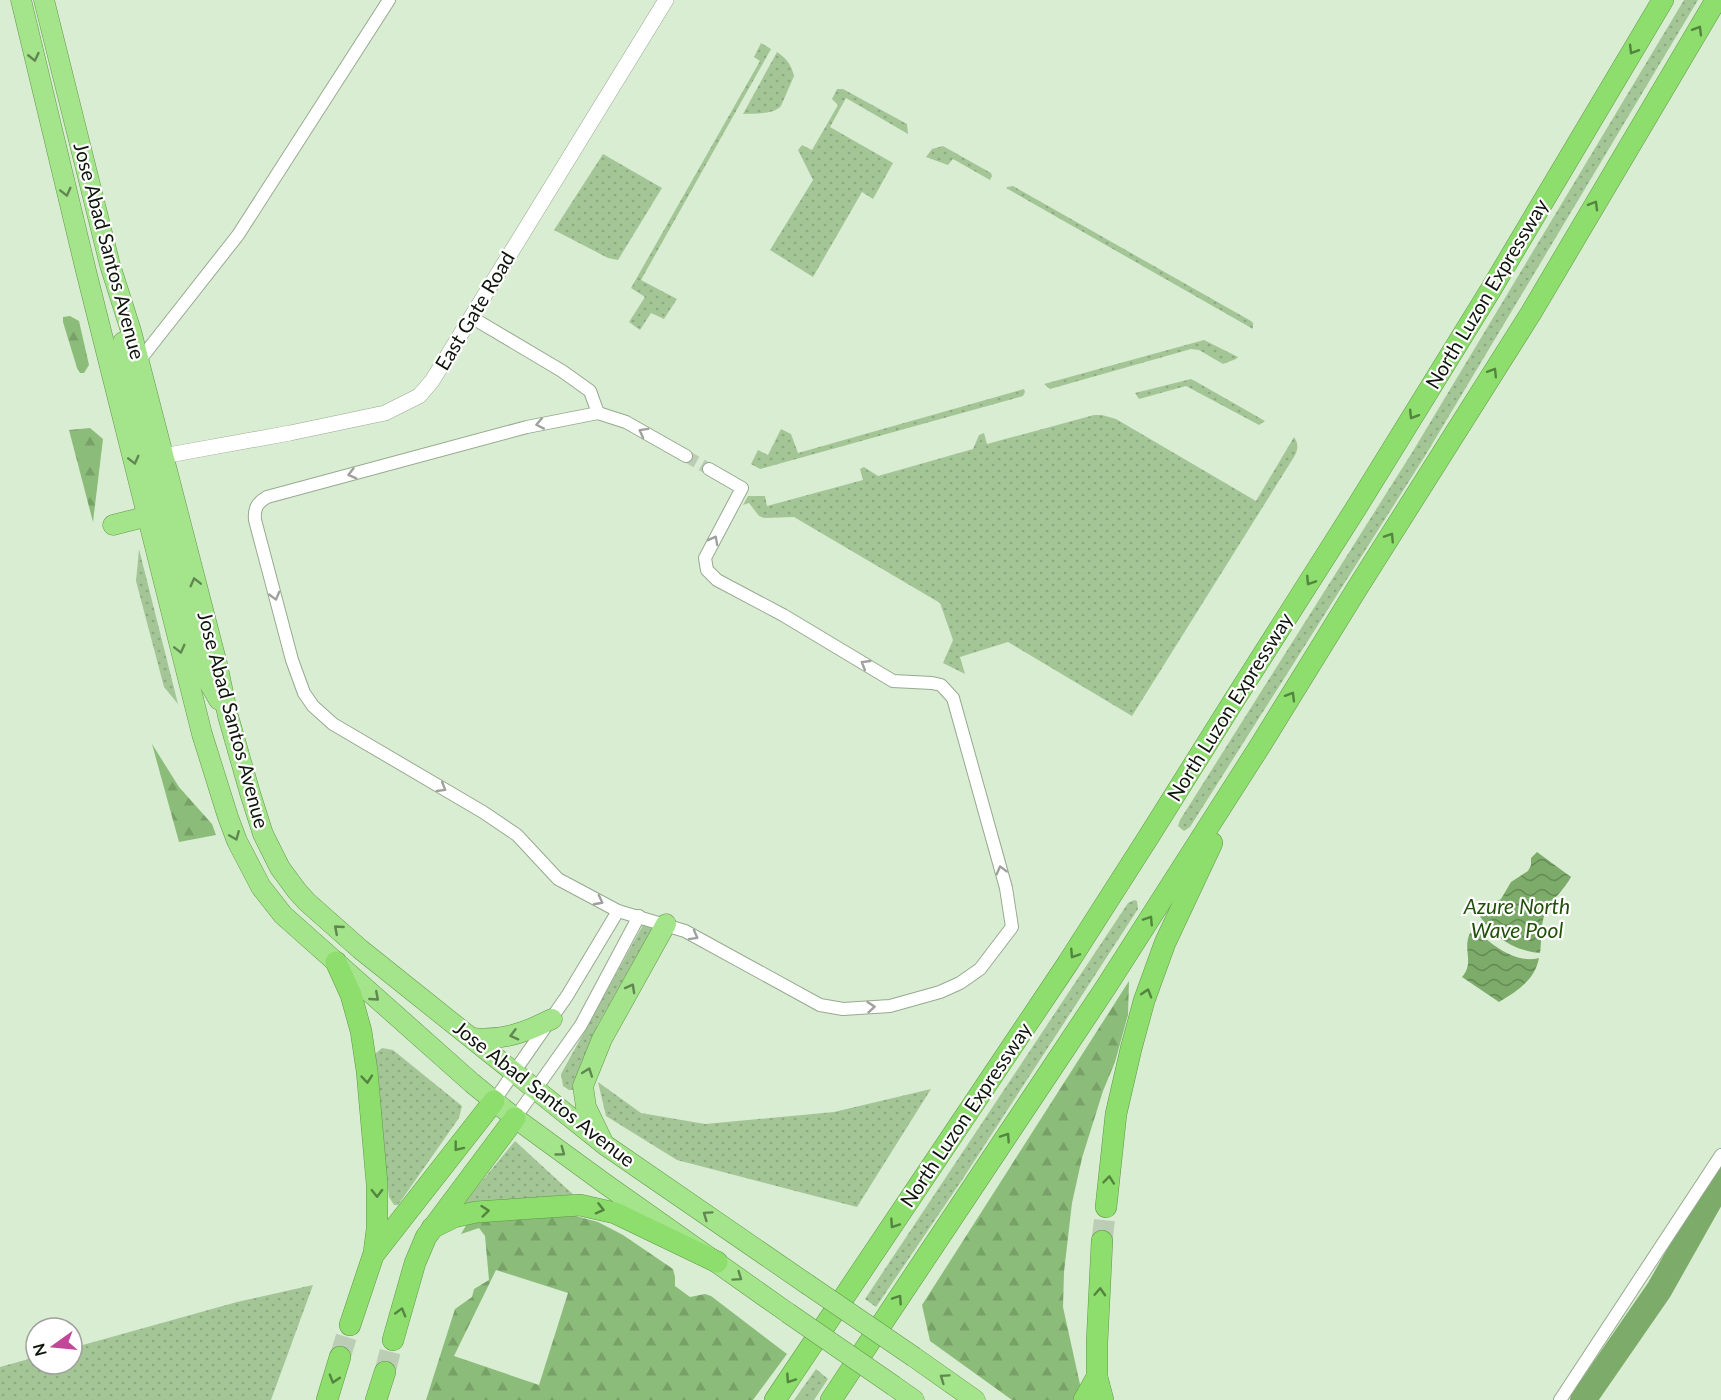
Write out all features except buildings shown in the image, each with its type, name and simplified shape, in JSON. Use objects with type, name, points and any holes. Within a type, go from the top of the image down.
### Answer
[{"type":"highway","name":"Jose Abad Santos Avenue","points":[[21,0],[52,135],[155,514],[194,705],[237,841],[272,903],[294,926],[514,1118],[914,1400]]},
{"type":"highway","name":"Jose Abad Santos Avenue","points":[[44,0],[110,265],[138,361],[217,664],[228,716],[263,834],[280,867],[297,891],[360,949],[605,1145],[975,1400]]},
{"type":"highway","name":"North Luzon Expressway","points":[[775,1400],[1056,981],[1151,834],[1490,291],[1663,0]]},
{"type":"highway","points":[[831,1400],[1106,987],[1260,746],[1358,586],[1531,313],[1716,0]]},
{"type":"highway","points":[[52,135],[77,129]]},
{"type":"highway","points":[[110,265],[126,369],[155,514],[201,669],[228,716]]},
{"type":"highway","points":[[113,525],[155,514]]},
{"type":"highway","points":[[1106,1207],[1118,1103],[1153,974],[1194,880],[1260,746]]},
{"type":"highway","points":[[605,1145],[586,1107],[583,1086],[602,1039],[666,924]]},
{"type":"highway","points":[[336,963],[353,1003],[361,1031],[377,1184],[377,1229],[374,1253],[350,1325]]},
{"type":"highway","points":[[473,1038],[489,1039],[511,1036],[552,1019]]},
{"type":"highway","points":[[374,1253],[494,1101]]},
{"type":"highway","points":[[393,1340],[421,1246],[514,1118]]},
{"type":"highway","points":[[432,1228],[445,1220],[476,1212],[580,1205],[615,1214],[717,1262]]},
{"type":"highway","points":[[1102,1241],[1097,1377],[1103,1400]]},
{"type":"highway","points":[[327,1400],[340,1357]]},
{"type":"highway","points":[[376,1400],[384,1372]]},
{"type":"highway","points":[[1084,1400],[1097,1377]]},
{"type":"street","points":[[138,361],[238,235],[389,0]]},
{"type":"street","name":"East Gate Road","points":[[163,456],[374,415],[419,396],[432,381],[666,0]]},
{"type":"street","points":[[471,317],[562,370],[590,391],[598,413]]},
{"type":"street","points":[[686,456],[626,422],[598,413],[527,427],[267,497],[259,502],[255,510],[255,520],[292,660],[304,693],[333,724],[483,812],[517,835],[558,879],[618,911],[685,931],[820,1005],[843,1009],[890,1006],[940,992],[960,983],[980,969],[1012,927],[1003,878],[953,698],[941,685],[932,682],[893,681],[783,615],[717,580],[707,570],[705,558],[742,488],[709,469]]},
{"type":"street","points":[[494,1101],[552,1019],[618,911]]},
{"type":"street","points":[[514,1118],[581,1025],[639,916]]},
{"type":"street","points":[[1560,1400],[1721,1155]]},
{"type":"shaded area","points":[[1684,0],[1698,0],[1425,456],[1190,827],[1184,831],[1178,826],[1180,820],[1413,451]]},
{"type":"shaded area","points":[[761,43],[771,49],[641,280],[677,299],[664,319],[651,313],[640,330],[629,322],[645,297],[631,288],[760,61],[754,57]]},
{"type":"shaded area","points":[[777,52],[788,62],[794,76],[781,106],[769,112],[743,114]]},
{"type":"shaded area","points":[[837,89],[843,89],[907,124],[908,134],[846,98],[830,127],[893,163],[873,199],[862,192],[813,277],[770,250],[813,180],[798,150],[802,145],[812,150],[838,105],[832,99]]},
{"type":"shaded area","points":[[943,146],[991,173],[990,180],[953,159],[948,165],[926,157],[932,149]]},
{"type":"shaded area","points":[[603,154],[662,188],[618,260],[608,258],[554,230]]},
{"type":"shaded area","points":[[1013,186],[1251,321],[1253,329],[1006,188]]},
{"type":"shaded area","points":[[1204,340],[1238,357],[1223,364],[1199,350],[1191,349],[1050,389],[1044,384]]},
{"type":"shaded area","points":[[1191,379],[1265,421],[1259,425],[1186,386],[1139,399],[1135,393]]},
{"type":"shaded area","points":[[1024,389],[1023,396],[760,469],[751,464],[758,450],[768,455],[781,429],[791,434],[798,453]]},
{"type":"shaded area","points":[[1094,415],[1116,419],[1256,501],[1294,437],[1297,445],[1294,457],[1132,716],[1008,642],[960,657],[965,674],[943,663],[953,640],[940,603],[794,517],[764,518],[759,516],[749,503],[743,505],[748,496],[765,496],[767,506],[863,480],[860,469],[864,467],[878,476],[973,449],[979,435],[984,433],[987,444]]},
{"type":"shaded area","points":[[139,549],[178,704],[164,687],[136,581]]},
{"type":"shaded area","points":[[1137,901],[1138,909],[962,1180],[876,1307],[865,1299],[1128,903]]},
{"type":"shaded area","points":[[646,923],[651,927],[651,931],[597,1026],[597,1037],[574,1090],[569,1090],[563,1086],[561,1074]]},
{"type":"shaded area","points":[[382,1048],[393,1050],[462,1106],[459,1118],[398,1205],[394,1205],[389,1197],[374,1062],[375,1054]]},
{"type":"shaded area","points":[[598,1082],[641,1113],[705,1124],[834,1112],[931,1089],[857,1207],[677,1160],[606,1116]]},
{"type":"shaded area","points":[[515,1141],[576,1197],[463,1204]]},
{"type":"shaded area","points":[[313,1285],[271,1400],[0,1400],[0,1367],[24,1360],[24,1376],[84,1376],[84,1345],[237,1302]]},
{"type":"shaded area","points":[[816,1369],[828,1379],[814,1400],[794,1400]]},
{"type":"green space","points":[[70,316],[79,321],[89,365],[84,373],[80,373],[77,368],[63,322],[63,317]]},
{"type":"green space","points":[[90,428],[103,439],[93,522],[69,430]]},
{"type":"green space","points":[[152,744],[179,787],[212,824],[216,835],[179,842]]},
{"type":"green space","points":[[1129,981],[1128,1015],[1115,1062],[1103,1091],[1082,1158],[1072,1203],[1064,1272],[1063,1307],[1081,1389],[1075,1400],[1012,1400],[930,1341],[922,1305]]},
{"type":"green space","points":[[572,1215],[598,1222],[623,1235],[673,1269],[675,1286],[690,1297],[705,1294],[711,1296],[787,1354],[753,1400],[426,1400],[455,1309],[472,1297],[474,1289],[489,1280],[485,1236],[479,1228],[461,1234],[468,1222]],"holes":[[[496,1270],[568,1293],[539,1385],[454,1356]]]},
{"type":"water","name":"Azure North Wave Pool","points":[[1537,852],[1571,877],[1546,911],[1542,926],[1540,953],[1521,949],[1496,935],[1477,912],[1501,899],[1511,882],[1528,871],[1531,858]]},
{"type":"water","points":[[1478,931],[1498,948],[1514,956],[1539,958],[1534,973],[1529,979],[1519,989],[1499,1002],[1462,977],[1468,966],[1467,945],[1470,933]]},
{"type":"waterway","points":[[1583,1400],[1659,1290],[1721,1180]]},
{"type":"tunnel","points":[[686,456],[709,469]]},
{"type":"tunnel","points":[[1102,1241],[1106,1207]]},
{"type":"tunnel","points":[[340,1357],[350,1325]]},
{"type":"tunnel","points":[[385,1372],[393,1340]]}]
